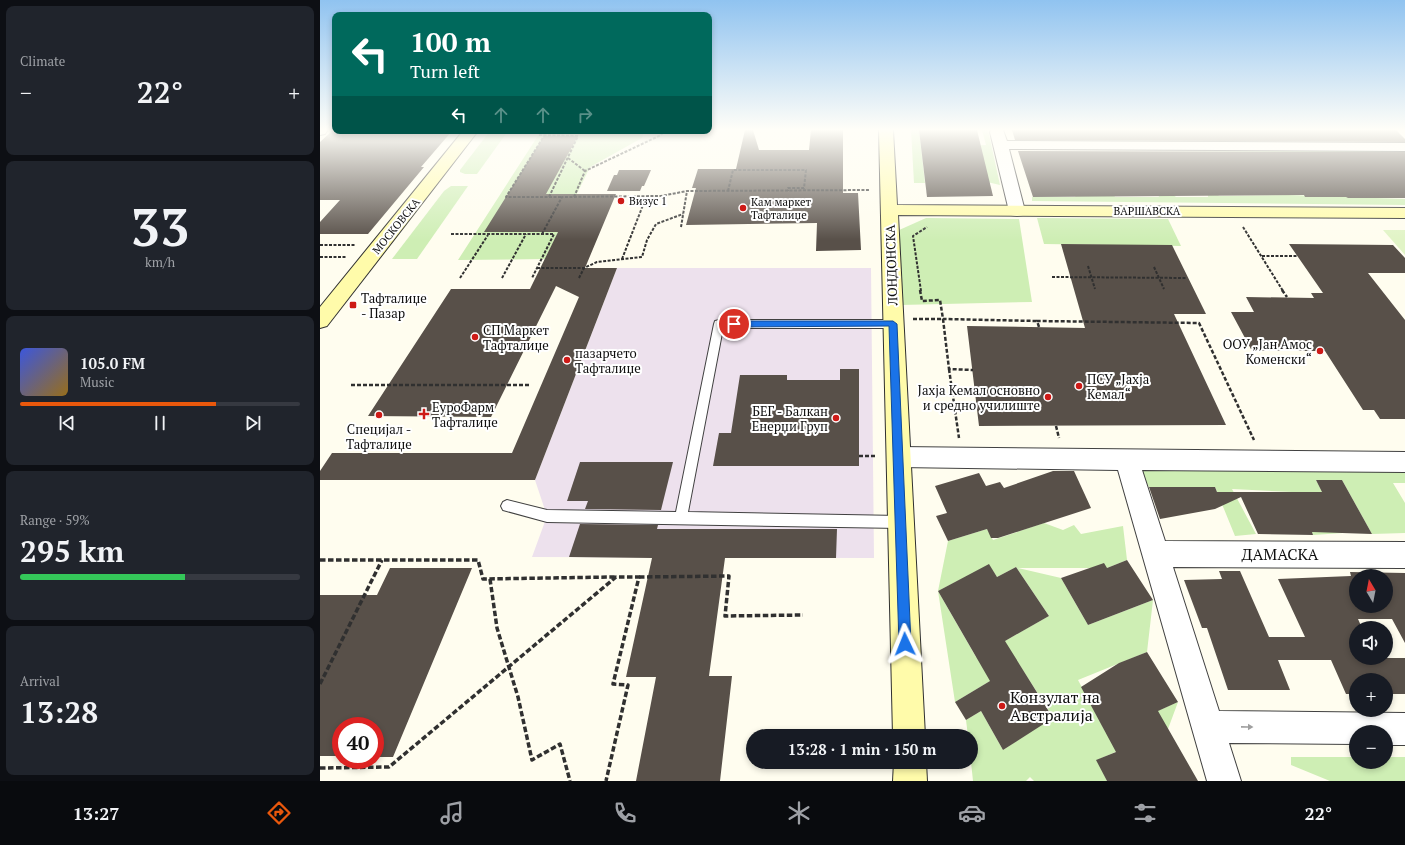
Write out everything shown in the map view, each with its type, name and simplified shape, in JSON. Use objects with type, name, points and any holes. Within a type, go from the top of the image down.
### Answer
[{"type":"street","name":"МОСКОВСКА","points":[[320,321],[443,166]]},
{"type":"street","name":"ЛОНДОНСКА","points":[[888,166],[909,729]]},
{"type":"street","points":[[1006,166],[1017,211]]},
{"type":"street","name":"ВАРШАВСКА","points":[[889,200],[1017,211],[1405,212]]},
{"type":"street","points":[[899,457],[1405,462]]},
{"type":"street","points":[[1127,460],[1224,781]]},
{"type":"street","name":"ДАМАСКА","points":[[1155,554],[1405,555]]},
{"type":"street","points":[[1208,727],[1405,729]]},
{"type":"street","points":[[910,769],[910,781]]},
{"type":"lane","points":[[681,518],[719,324],[893,321]]},
{"type":"lane","points":[[507,506],[547,516],[900,522]]},
{"type":"path","points":[[525,166],[506,197],[661,196],[687,191],[788,190],[889,200]]},
{"type":"path","points":[[550,197],[564,166]]},
{"type":"path","points":[[579,166],[585,171]]},
{"type":"path","points":[[574,197],[585,171],[595,166]]},
{"type":"path","points":[[728,191],[733,170],[806,170],[804,188],[788,188],[788,190]]},
{"type":"path","points":[[681,227],[687,191]]},
{"type":"path","points":[[542,234],[562,197]]},
{"type":"path","points":[[622,259],[643,206]]},
{"type":"path","points":[[1233,212],[1287,297]]},
{"type":"path","points":[[537,268],[584,268],[597,262],[642,257],[656,224],[683,214]]},
{"type":"path","points":[[932,224],[913,236],[922,301],[940,300],[959,440],[967,439]]},
{"type":"path","points":[[451,234],[554,234],[532,278]]},
{"type":"path","points":[[460,278],[489,234]]},
{"type":"path","points":[[502,278],[526,234]]},
{"type":"path","points":[[320,245],[361,245]]},
{"type":"path","points":[[1262,256],[1297,256]]},
{"type":"path","points":[[320,257],[345,257]]},
{"type":"path","points":[[1088,266],[1095,289]]},
{"type":"path","points":[[1154,266],[1164,289]]},
{"type":"path","points":[[579,278],[584,268]]},
{"type":"path","points":[[1052,277],[1187,278]]},
{"type":"path","points":[[893,321],[943,319],[1199,322],[1255,441],[1247,441]]},
{"type":"path","points":[[1037,321],[1039,327]]},
{"type":"path","points":[[949,369],[973,370]]},
{"type":"path","points":[[351,385],[531,385]]},
{"type":"path","points":[[1052,439],[1059,439],[1056,426]]},
{"type":"path","points":[[320,560],[478,560],[483,579],[729,576],[725,616],[803,615]]},
{"type":"path","points":[[320,684],[382,560]]},
{"type":"path","points":[[320,768],[389,767],[616,577]]},
{"type":"path","points":[[606,781],[628,685],[613,684],[639,577]]},
{"type":"path","points":[[490,579],[497,628],[518,697],[532,760],[560,744],[570,781]]},
{"type":"shaded area","points":[[617,268],[871,268],[874,558],[532,557],[547,516],[535,480]]},
{"type":"green space","points":[[463,166],[482,166],[477,174],[465,174],[460,172]]},
{"type":"green space","points":[[518,166],[591,166],[545,259],[458,260]]},
{"type":"green space","points":[[913,166],[923,166],[925,183],[914,183]]},
{"type":"green space","points":[[973,166],[996,166],[1000,185],[983,181]]},
{"type":"green space","points":[[1036,166],[1295,166],[1112,192],[1115,197],[1159,197],[1158,194],[1171,193],[1176,197],[1208,197],[1208,191],[1215,191],[1219,196],[1288,195],[1405,199],[1405,205],[1032,201],[1032,197],[1076,197]]},
{"type":"green space","points":[[451,186],[468,186],[417,259],[392,259],[444,191]]},
{"type":"green space","points":[[926,218],[1019,219],[1032,302],[900,305],[897,231]]},
{"type":"green space","points":[[1037,218],[1168,219],[1181,246],[1044,244]]},
{"type":"green space","points":[[1383,230],[1405,230],[1405,255]]},
{"type":"green space","points":[[1134,460],[1405,462],[1405,483],[1393,483],[1405,503],[1405,533],[1372,534],[1342,480],[1316,480],[1343,533],[1313,535],[1292,492],[1232,489],[1256,534],[1235,536],[1215,487],[1149,487]]},
{"type":"green space","points":[[1044,523],[1063,530],[1074,525],[1081,534],[1123,526],[1127,560],[1107,568],[1018,568],[1061,578],[1088,625],[1153,600],[1147,652],[1078,680],[1106,733],[1178,702],[1168,729],[1097,760],[1107,781],[1034,781],[1030,777],[1026,781],[973,781],[972,769],[978,769],[978,729],[967,729],[966,720],[981,711],[1003,750],[1053,717],[1019,664],[955,702],[938,591],[948,541],[987,529],[993,540]],"holes":[[[989,565],[997,577],[1016,567],[1049,616],[976,657],[938,591]]]},
{"type":"green space","points":[[1291,757],[1349,757],[1349,769],[1393,769],[1393,757],[1405,757],[1405,781],[1330,781],[1291,765]]},
{"type":"building","points":[[320,166],[424,167],[368,234],[320,234],[320,222],[340,200],[320,200]]},
{"type":"building","points":[[525,166],[561,166],[546,194],[616,194],[585,268],[617,268],[535,480],[320,480],[320,471],[332,453],[512,453],[579,297],[556,286],[491,417],[368,416],[451,289],[530,289],[558,232],[484,232]]},
{"type":"building","points":[[737,166],[843,166],[843,193],[858,193],[861,250],[816,251],[817,223],[686,225],[696,188],[692,188],[698,169],[736,169]]},
{"type":"building","points":[[923,166],[986,166],[993,196],[927,197]]},
{"type":"building","points":[[1023,166],[1405,166],[1405,198],[1305,197],[1304,195],[1033,197]]},
{"type":"building","points":[[619,170],[651,170],[644,186],[642,186],[640,191],[607,191],[614,175],[617,175]]},
{"type":"building","points":[[1061,244],[1172,245],[1206,314],[1174,314],[1226,425],[979,426],[967,326],[1085,328]]},
{"type":"building","points":[[1289,244],[1393,245],[1405,258],[1405,273],[1368,273],[1405,320],[1405,419],[1380,419],[1374,410],[1363,410],[1325,351],[1252,351],[1231,312],[1254,312],[1246,297],[1314,298],[1311,293],[1323,293]]},
{"type":"building","name":"БЕГ - Балкан Енерџи Груп","points":[[840,369],[859,369],[859,466],[713,466],[719,433],[731,433],[740,375],[787,375],[787,380],[840,380]]},
{"type":"building","points":[[580,462],[673,462],[661,510],[585,509],[588,501],[567,501]]},
{"type":"building","points":[[1053,471],[1074,471],[1091,508],[998,538],[991,538],[987,529],[948,541],[936,516],[947,513],[935,486],[979,473],[986,486],[1000,482],[1004,488]]},
{"type":"building","points":[[1316,480],[1342,480],[1372,534],[1312,532],[1313,535],[1258,534],[1241,497],[1215,509],[1160,519],[1149,487],[1215,487],[1217,492],[1322,492]]},
{"type":"building","points":[[580,524],[658,525],[657,529],[837,529],[836,558],[725,558],[709,676],[732,676],[720,781],[636,781],[656,677],[626,677],[652,558],[569,557]]},
{"type":"building","points":[[1127,560],[1153,600],[1088,625],[1061,578],[1104,563],[1107,568]]},
{"type":"building","points":[[989,564],[997,577],[1016,567],[1049,616],[1005,641],[1053,718],[1003,750],[981,711],[966,720],[955,702],[990,681],[938,591]]},
{"type":"building","points":[[390,568],[472,568],[393,757],[384,757],[384,717],[332,717],[332,756],[320,756],[320,595],[377,595]]},
{"type":"building","points":[[1219,571],[1240,571],[1269,637],[1305,637],[1278,579],[1349,576],[1349,613],[1393,613],[1393,573],[1405,573],[1405,643],[1392,619],[1358,619],[1359,621],[1349,621],[1349,665],[1393,665],[1393,658],[1405,658],[1405,694],[1393,694],[1393,673],[1349,673],[1349,694],[1346,694],[1331,660],[1278,660],[1290,690],[1228,690],[1207,628],[1202,628],[1184,580],[1222,579]]},
{"type":"building","points":[[1147,652],[1178,702],[1158,711],[1198,781],[1107,781],[1096,760],[1116,752],[1081,687],[1119,663]]},
{"type":"place","name":"Визус 1","points":[[621,201]]},
{"type":"place","name":"Кам маркет Тафталиџе","points":[[743,208]]},
{"type":"place","name":"Тафталиџе - Пазар","points":[[353,305]]},
{"type":"place","name":"СП Маркет Тафталиџе","points":[[475,337]]},
{"type":"place","name":"ООУ „Јан Амос Коменски“","points":[[1320,351]]},
{"type":"place","name":"пазарчето Тафталиџе","points":[[567,360]]},
{"type":"place","name":"ПСУ „Јахја Кемал“","points":[[1079,386]]},
{"type":"place","name":"Јахја Кемал основно и средно училиште","points":[[1048,397]]},
{"type":"place","name":"ЕуроФарм Тафталиџе","points":[[424,414]]},
{"type":"place","name":"Специјал - Тафталиџе","points":[[379,415]]},
{"type":"place","name":"БЕГ - Балкан Енерџи Груп","points":[[836,418]]},
{"type":"place","name":"Конзулат на Австралија","points":[[1002,706]]},
{"type":"route","points":[[734,324],[893,324],[905,644]]}]
